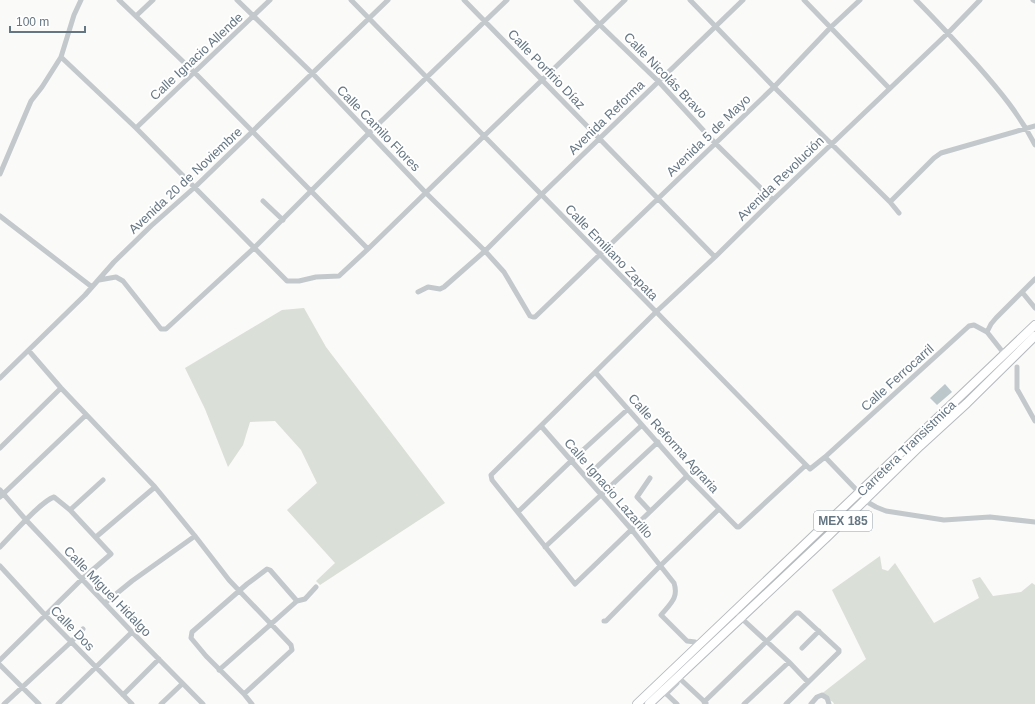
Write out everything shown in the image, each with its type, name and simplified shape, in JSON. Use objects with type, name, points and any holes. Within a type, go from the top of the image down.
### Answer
[{"type":"main road","name":"Carretera Transistmica","points":[[638,704],[679,678],[737,614],[858,493],[1035,325]]},
{"type":"main road","name":"Carretera Transistmica","points":[[649,704],[662,690],[670,678],[687,661],[693,651],[828,536],[1035,336]]},
{"type":"main road","points":[[866,500],[866,490],[888,469],[892,462]]},
{"type":"main road","points":[[828,536],[829,531],[856,502],[858,493]]},
{"type":"street","points":[[0,174],[31,101],[62,57],[74,15],[81,0]]},
{"type":"street","points":[[119,0],[195,73],[368,249]]},
{"type":"street","points":[[136,16],[153,0]]},
{"type":"street","name":"Calle Camilo Flores","points":[[237,0],[312,73],[426,193],[485,251],[504,272],[530,316],[536,316],[569,284]]},
{"type":"street","name":"Calle Ignacio Allende","points":[[136,128],[270,0]]},
{"type":"street","name":"Calle Emiliano Zapata","points":[[351,0],[806,465]]},
{"type":"street","name":"Avenida 20 de Noviembre","points":[[0,378],[29,351],[151,226],[195,187],[388,0]]},
{"type":"street","name":"Calle Porfirio Díaz","points":[[464,0],[543,79],[599,139],[715,257]]},
{"type":"street","points":[[99,280],[116,277],[123,281],[161,329],[166,329],[254,248],[369,133],[507,0]]},
{"type":"street","name":"Calle Nicolás Bravo","points":[[576,0],[659,82],[715,143],[772,200]]},
{"type":"street","points":[[62,57],[136,128],[287,281],[299,281],[316,277],[339,276],[625,0]]},
{"type":"street","points":[[690,0],[774,87],[890,202],[899,213]]},
{"type":"street","name":"Avenida Reforma","points":[[418,292],[428,287],[440,289],[444,287],[485,251],[743,0]]},
{"type":"street","points":[[804,0],[890,88]]},
{"type":"street","name":"Avenida 5 de Mayo","points":[[569,284],[774,87],[831,27],[860,0]]},
{"type":"street","points":[[916,0],[948,33],[1006,99],[1035,144]]},
{"type":"street","name":"Avenida Revolución","points":[[518,512],[492,480],[491,475],[596,373],[656,312],[948,33],[980,0]]},
{"type":"street","points":[[890,202],[934,158],[941,153],[1035,126]]},
{"type":"street","points":[[263,201],[283,220]]},
{"type":"street","points":[[0,216],[92,287]]},
{"type":"street","points":[[1002,351],[987,332],[991,324],[1035,279]]},
{"type":"street","points":[[1022,292],[1035,308]]},
{"type":"street","name":"Calle Ferrocarril","points":[[825,457],[969,326],[974,325],[987,332]]},
{"type":"street","points":[[29,351],[86,415],[155,487],[239,591],[291,645],[292,650],[244,694]]},
{"type":"street","points":[[1017,367],[1017,389],[1035,422]]},
{"type":"street","name":"Calle Reforma Agraria","points":[[596,373],[688,476],[737,527],[739,527],[806,465]]},
{"type":"street","points":[[0,448],[61,388]]},
{"type":"street","points":[[628,409],[518,512],[575,584],[688,476]]},
{"type":"street","points":[[1,493],[86,415]]},
{"type":"street","points":[[586,477],[642,425]]},
{"type":"street","name":"Calle Ignacio Lazarillo","points":[[541,426],[632,530],[674,582],[676,590],[675,598],[661,615],[687,641],[696,643],[693,651]]},
{"type":"street","points":[[545,547],[658,442]]},
{"type":"street","points":[[806,465],[811,470],[825,457],[858,493],[876,507],[886,511],[944,520],[990,517],[1035,522]]},
{"type":"street","points":[[650,478],[637,497],[650,511]]},
{"type":"street","points":[[70,510],[103,480]]},
{"type":"street","points":[[96,538],[155,487]]},
{"type":"street","name":"Calle Miguel Hidalgo","points":[[1,493],[82,580],[203,704]]},
{"type":"street","points":[[0,547],[26,520],[54,497],[70,510],[111,554],[45,615],[0,660]]},
{"type":"street","points":[[604,621],[606,621],[719,509]]},
{"type":"street","points":[[105,603],[132,581],[195,536]]},
{"type":"street","name":"Calle Dos","points":[[0,566],[45,615],[132,704]]},
{"type":"street","points":[[252,704],[191,638],[192,632],[267,569],[270,570],[297,601]]},
{"type":"street","points":[[219,670],[297,601],[305,599],[316,587]]},
{"type":"street","points":[[679,678],[705,703],[796,613],[799,613],[839,650],[839,652],[786,704]]},
{"type":"street","points":[[737,614],[789,662],[808,682]]},
{"type":"street","points":[[4,704],[83,629]]},
{"type":"street","points":[[802,648],[819,631]]},
{"type":"street","points":[[58,704],[132,632]]},
{"type":"street","points":[[123,695],[159,659]]},
{"type":"street","points":[[744,704],[789,662]]},
{"type":"street","points":[[0,665],[39,704]]},
{"type":"street","points":[[161,704],[182,684]]},
{"type":"street","points":[[662,690],[677,704]]},
{"type":"street","points":[[810,704],[822,695],[826,698],[829,704]]},
{"type":"shaded area","points":[[304,308],[326,347],[445,503],[320,585],[316,581],[335,563],[287,510],[317,483],[301,450],[275,421],[250,422],[243,445],[228,467],[205,409],[185,368],[282,310]]},
{"type":"shaded area","points":[[945,384],[952,392],[937,405],[930,398]]},
{"type":"shaded area","points":[[880,556],[882,569],[888,571],[895,563],[934,623],[979,598],[972,580],[980,577],[993,596],[1021,592],[1032,583],[1035,585],[1035,704],[834,704],[820,695],[866,659],[832,590]]}]
